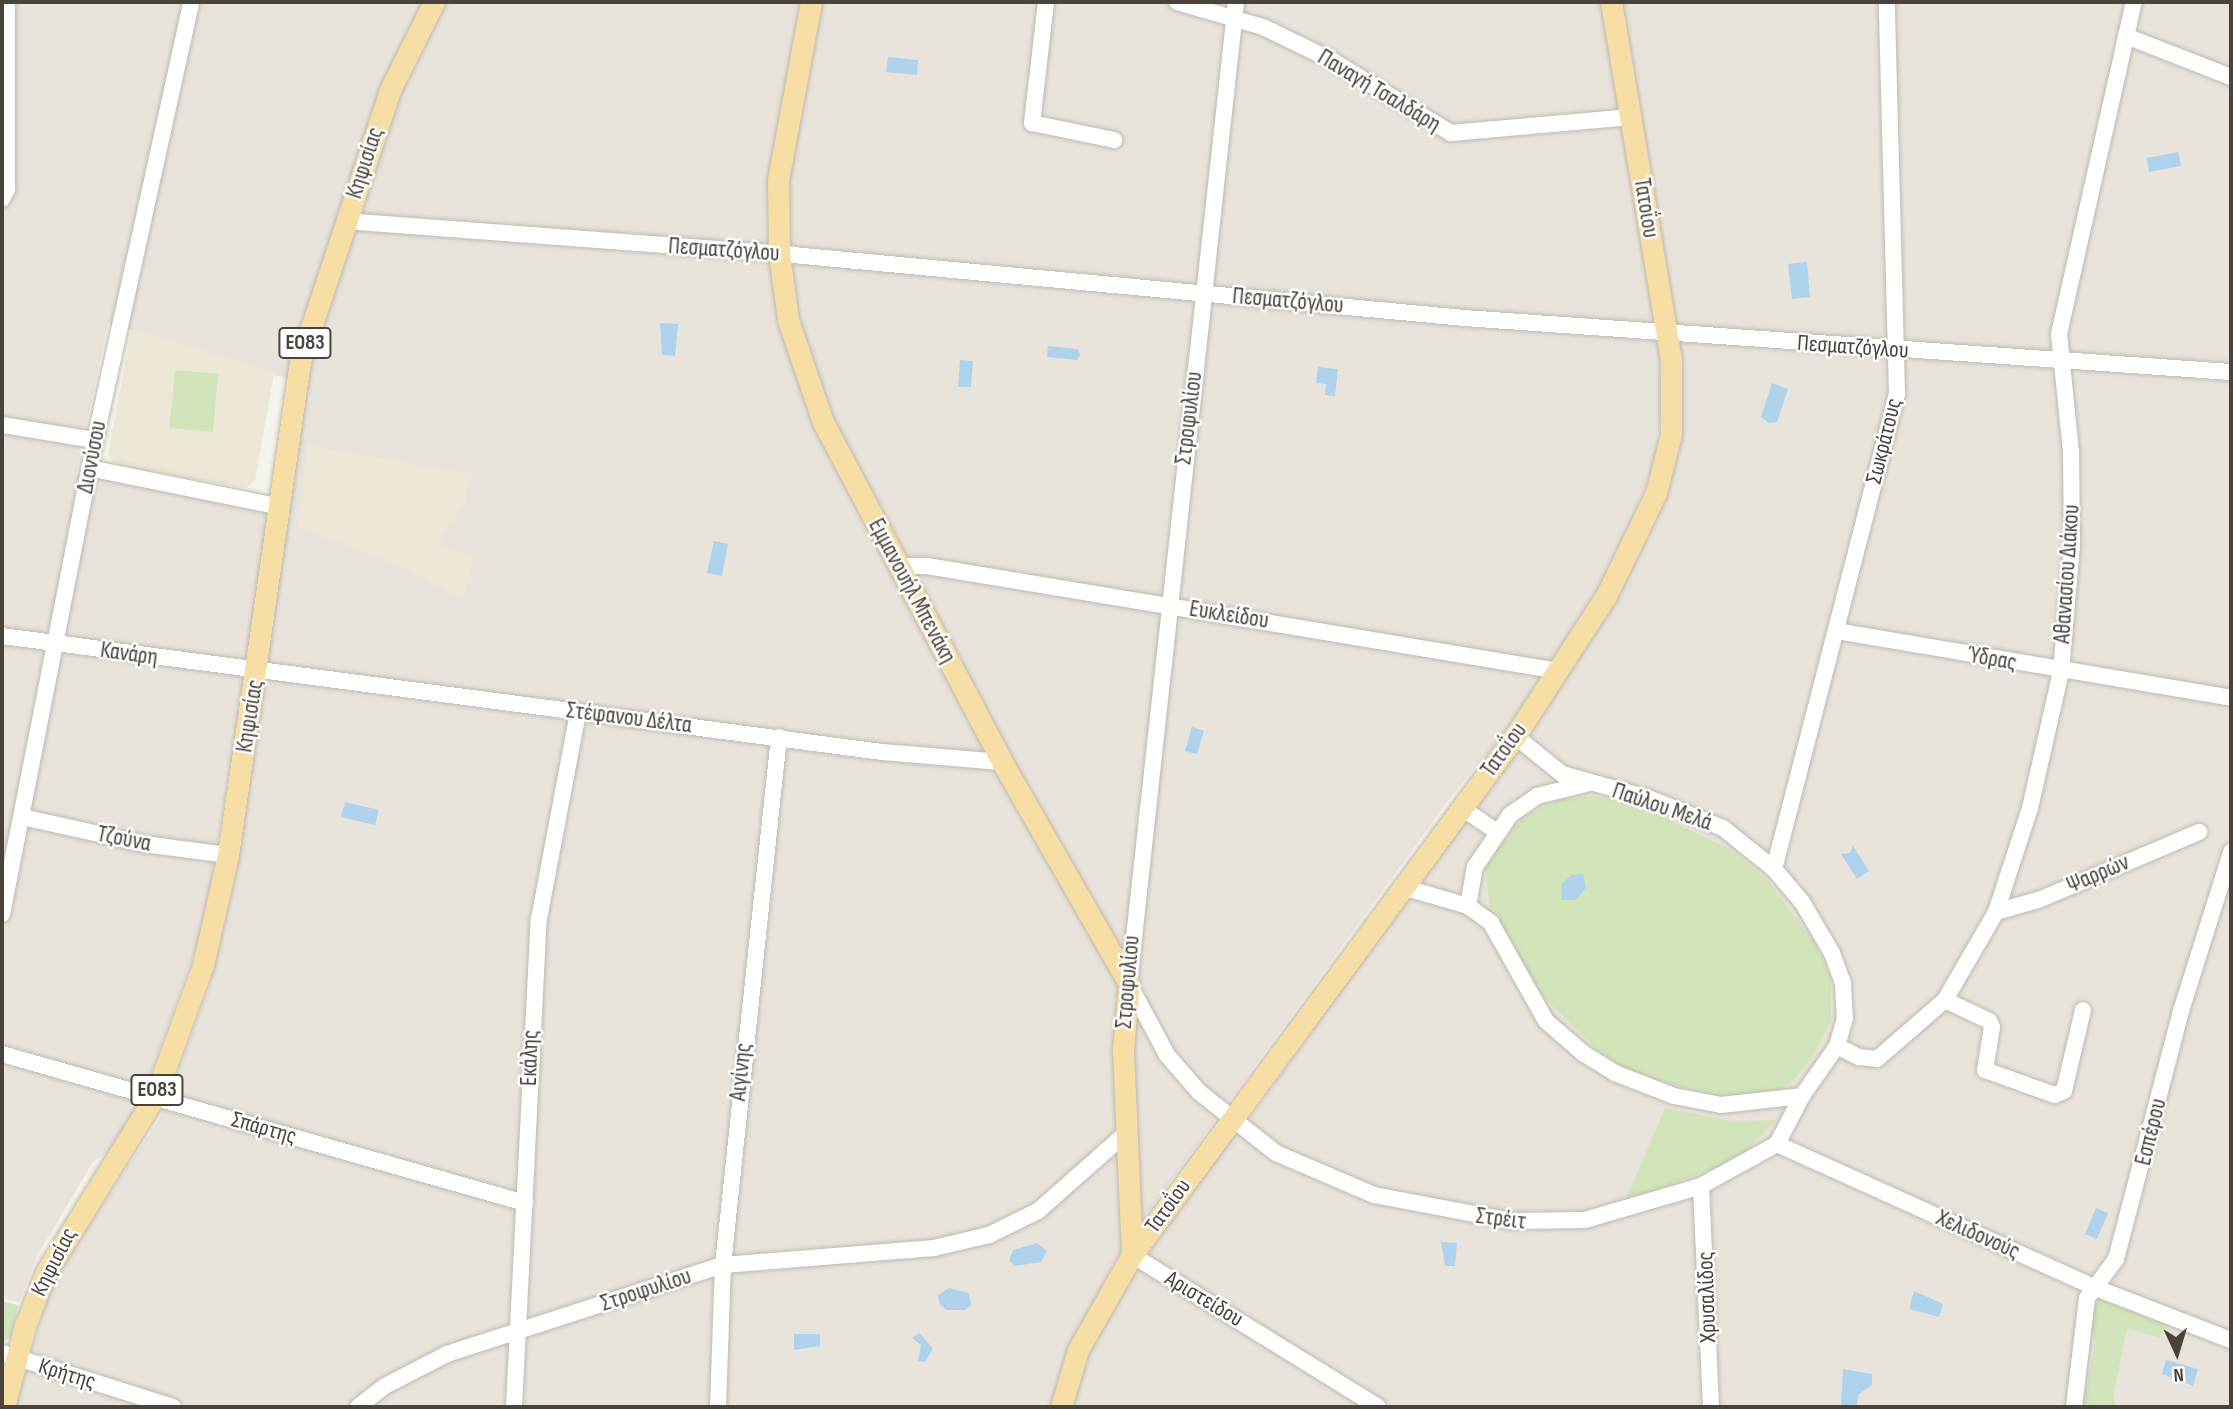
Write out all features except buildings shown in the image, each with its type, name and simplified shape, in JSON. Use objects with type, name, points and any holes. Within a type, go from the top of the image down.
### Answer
[{"type":"main road","name":"Κηφισίας","points":[[5,1407],[9,1356],[64,1239],[155,1096],[203,965],[228,855],[281,507],[300,361],[390,90],[434,2]]},
{"type":"main road","name":"Εμμανουήλ Μπενάκη","points":[[811,2],[779,171],[782,295],[809,387],[898,566],[1002,762],[1129,984]]},
{"type":"main road","name":"Τατοΐου","points":[[1061,1407],[1079,1350],[1132,1255],[1515,736],[1559,671],[1627,558],[1656,493],[1671,435],[1673,383],[1668,334],[1611,2]]},
{"type":"main road","name":"Στροφυλίου","points":[[1124,1135],[1123,1049],[1129,984]]},
{"type":"main road","points":[[1124,1135],[1132,1255]]},
{"type":"street","points":[[2,199],[7,190],[5,2]]},
{"type":"street","name":"Διονύσου","points":[[2,914],[9,839],[22,817],[89,468],[191,2]]},
{"type":"street","points":[[1046,2],[1032,123],[1114,140]]},
{"type":"street","name":"Παναγή Τσαλδάρη","points":[[1177,2],[1235,9],[1333,61],[1451,133],[1631,117]]},
{"type":"street","name":"Σωκράτους","points":[[1774,869],[1897,394],[1899,350],[1887,2]]},
{"type":"street","name":"Αθανασίου Διάκου","points":[[1838,1046],[1859,1057],[1877,1059],[1945,1000],[1996,912],[2048,745],[2061,671],[2073,494],[2058,362],[2066,296],[2134,2]]},
{"type":"street","name":"Στροφυλίου","points":[[1129,984],[1235,9]]},
{"type":"street","points":[[2126,36],[2231,77]]},
{"type":"street","name":"Πεσματζόγλου","points":[[346,221],[779,254],[1668,334],[2231,372]]},
{"type":"street","points":[[2,425],[95,440]]},
{"type":"street","points":[[89,468],[281,507]]},
{"type":"street","name":"Ευκλείδου","points":[[898,566],[927,566],[1559,671]]},
{"type":"street","name":"Ύδρας","points":[[1836,631],[2231,698]]},
{"type":"street","name":"Κανάρη","points":[[2,636],[256,672]]},
{"type":"street","name":"Στέφανου Δέλτα","points":[[256,672],[1002,762]]},
{"type":"street","name":"Εκάλης","points":[[514,1407],[539,919],[578,712]]},
{"type":"street","name":"Παύλου Μελά","points":[[1515,736],[1562,774],[1648,798],[1723,828],[1774,869],[1802,902],[1832,953],[1846,1002],[1838,1046],[1802,1096]]},
{"type":"street","name":"Αιγίνης","points":[[718,1407],[723,1265],[779,737]]},
{"type":"street","points":[[1468,906],[1475,867],[1510,815],[1536,796],[1589,783]]},
{"type":"street","points":[[1462,808],[1497,831]]},
{"type":"street","name":"Τζούνα","points":[[22,817],[144,844],[228,855]]},
{"type":"street","name":"Ψαρρών","points":[[1996,912],[2041,899],[2199,832]]},
{"type":"street","name":"Εσπέρου","points":[[2074,1407],[2087,1298],[2116,1259],[2181,1011],[2231,852]]},
{"type":"street","points":[[1403,887],[1468,906],[1491,923],[1546,1021],[1597,1063],[1647,1087],[1704,1103],[1736,1107],[1802,1096]]},
{"type":"street","name":"Εμμανουήλ Μπενάκη","points":[[1129,984],[1180,1072],[1231,1119]]},
{"type":"street","points":[[1945,1000],[1989,1021],[1992,1027],[1985,1070],[2055,1095],[2064,1091],[2083,1010]]},
{"type":"street","name":"Σπάρτης","points":[[2,1054],[525,1203]]},
{"type":"street","points":[[1777,1144],[1802,1096]]},
{"type":"street","name":"Στρέιτ","points":[[1231,1119],[1276,1153],[1347,1186],[1439,1210],[1511,1221],[1585,1220],[1701,1186],[1777,1144]]},
{"type":"street","name":"Στροφυλίου","points":[[358,1407],[413,1369],[518,1331],[723,1265],[934,1248],[971,1241],[1038,1211],[1124,1135]]},
{"type":"street","name":"Χελιδονούς","points":[[1777,1144],[2096,1288],[2231,1340]]},
{"type":"street","name":"Χρυσαλίδος","points":[[1701,1186],[1711,1407]]},
{"type":"street","name":"Αριστείδου","points":[[1132,1255],[1375,1407]]},
{"type":"street","name":"Κρήτης","points":[[9,1356],[173,1407]]},
{"type":"shaded area","points":[[16,2],[425,2],[405,34],[366,136],[288,379],[108,323],[76,474],[272,512],[204,925],[141,1101],[110,1150],[93,1162],[37,1256],[19,1302],[2,1298],[2,11]]},
{"type":"shaded area","points":[[446,2],[1605,2],[1657,324],[1663,400],[1654,467],[1611,568],[1515,720],[1453,794],[1124,1245],[1072,1343],[1054,1407],[15,1407],[52,1281],[160,1118],[208,991],[234,885],[305,380],[379,150],[420,48]]},
{"type":"shaded area","points":[[1619,2],[2231,2],[2231,1407],[1072,1407],[1089,1348],[1118,1290],[1180,1201],[1249,1119],[1528,730],[1589,642],[1649,535],[1675,449]]},
{"type":"shaded area","points":[[132,328],[274,373],[255,481],[246,488],[115,465],[108,454]]},
{"type":"shaded area","points":[[307,445],[469,474],[466,501],[438,544],[473,557],[464,595],[458,597],[400,566],[298,527]]},
{"type":"green space","points":[[175,370],[218,374],[213,432],[169,428]]},
{"type":"green space","points":[[1595,796],[1637,805],[1732,850],[1769,882],[1817,946],[1831,980],[1831,1020],[1813,1056],[1794,1080],[1776,1092],[1722,1097],[1644,1077],[1607,1059],[1532,986],[1491,919],[1485,866],[1500,840],[1528,814],[1562,799]]},
{"type":"green space","points":[[1665,1108],[1732,1121],[1776,1120],[1737,1160],[1625,1201]]},
{"type":"green space","points":[[2099,1299],[2166,1325],[2159,1338],[2127,1328],[2113,1398],[2117,1407],[2083,1407],[2095,1343],[2089,1320]]},
{"type":"green space","points":[[2,1301],[18,1305],[11,1337],[2,1343]]},
{"type":"water","points":[[888,57],[918,60],[917,75],[886,72]]},
{"type":"water","points":[[2178,152],[2181,166],[2149,172],[2147,158]]},
{"type":"water","points":[[1807,262],[1810,297],[1792,299],[1788,264]]},
{"type":"water","points":[[660,323],[678,324],[675,356],[662,355]]},
{"type":"water","points":[[1048,346],[1078,349],[1080,355],[1077,360],[1047,357]]},
{"type":"water","points":[[960,360],[973,361],[971,387],[958,387]]},
{"type":"water","points":[[1318,367],[1338,369],[1335,396],[1325,395],[1326,384],[1316,383]]},
{"type":"water","points":[[1772,383],[1788,389],[1777,422],[1769,423],[1761,417]]},
{"type":"water","points":[[714,541],[728,544],[722,576],[707,573]]},
{"type":"water","points":[[1192,727],[1204,731],[1197,754],[1185,751]]},
{"type":"water","points":[[345,802],[379,810],[375,825],[341,817]]},
{"type":"water","points":[[1853,846],[1869,871],[1857,879],[1841,854],[1850,853]]},
{"type":"water","points":[[1583,874],[1586,888],[1576,900],[1561,900],[1562,883],[1572,875]]},
{"type":"water","points":[[2096,1208],[2108,1213],[2097,1239],[2085,1234]]},
{"type":"water","points":[[1441,1242],[1457,1243],[1455,1266],[1445,1266]]},
{"type":"water","points":[[1037,1243],[1047,1251],[1041,1262],[1015,1266],[1009,1261],[1013,1250]]},
{"type":"water","points":[[949,1288],[969,1293],[971,1305],[965,1310],[946,1310],[939,1303],[938,1295]]},
{"type":"water","points":[[1914,1291],[1943,1304],[1939,1317],[1909,1309]]},
{"type":"water","points":[[919,1333],[933,1348],[925,1362],[918,1361],[921,1345],[912,1338]]},
{"type":"water","points":[[794,1334],[820,1334],[820,1346],[794,1350]]},
{"type":"water","points":[[2166,1360],[2198,1369],[2193,1386],[2162,1374]]},
{"type":"water","points":[[1843,1369],[1872,1374],[1872,1385],[1859,1394],[1856,1407],[1841,1407]]}]
